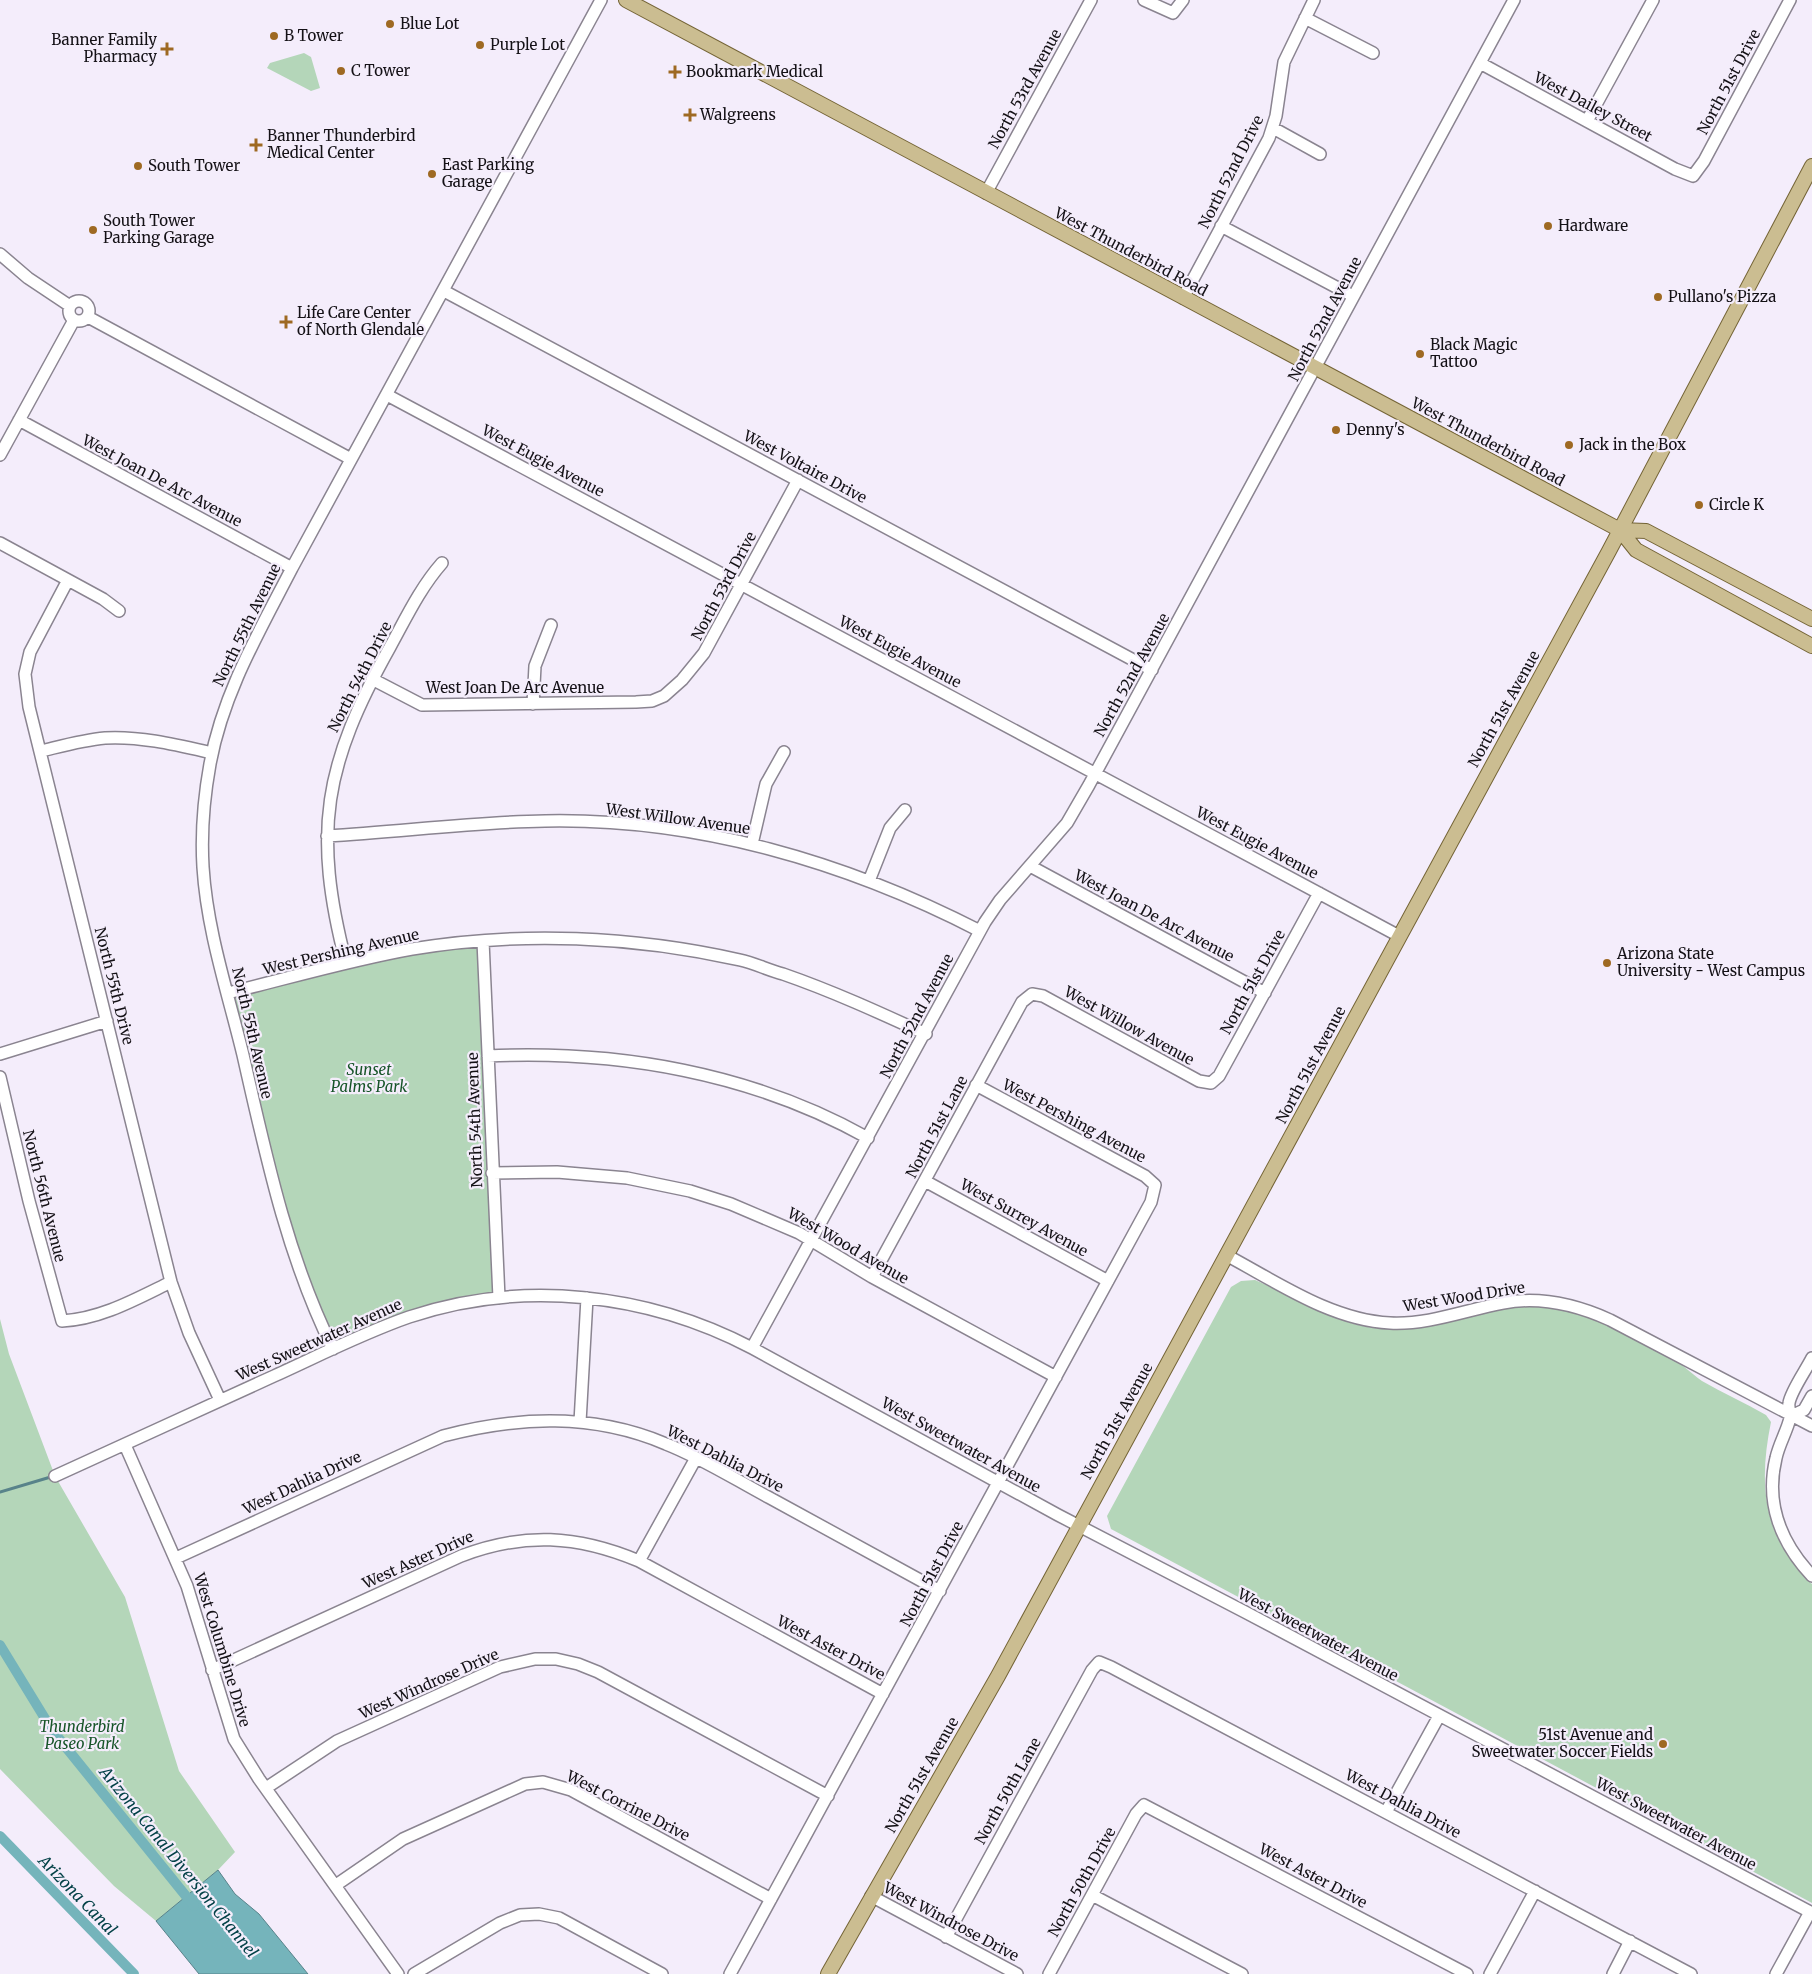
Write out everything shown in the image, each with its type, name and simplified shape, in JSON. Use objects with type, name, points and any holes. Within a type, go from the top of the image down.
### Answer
[{"type":"main road","name":"West Thunderbird Road","points":[[626,0],[1620,530],[1636,550],[1809,642]]},
{"type":"main road","name":"North 51st Avenue","points":[[828,1974],[994,1682],[1620,530],[1812,166]]},
{"type":"main road","name":"West Thunderbird Road","points":[[1620,530],[1646,531],[1812,619]]},
{"type":"street","name":"North 55th Avenue","points":[[333,1349],[313,1306],[283,1222],[212,934],[203,867],[203,826],[212,753],[228,696],[242,663],[601,0]]},
{"type":"street","name":"North 53rd Avenue","points":[[986,193],[1091,0]]},
{"type":"street","points":[[1144,0],[1173,13],[1183,0]]},
{"type":"street","name":"North 52nd Drive","points":[[1183,298],[1273,128],[1284,62],[1314,0]]},
{"type":"street","name":"North 52nd Avenue","points":[[752,1348],[926,1034],[980,932],[1000,900],[1067,823],[1096,774],[1514,0]]},
{"type":"street","points":[[1587,121],[1653,0]]},
{"type":"street","name":"North 51st Drive","points":[[1693,176],[1704,161],[1790,0]]},
{"type":"street","points":[[1304,18],[1373,54]]},
{"type":"street","name":"West Dailey Street","points":[[1480,63],[1693,176]]},
{"type":"street","points":[[1273,128],[1320,154]]},
{"type":"street","points":[[1221,226],[1353,296]]},
{"type":"street","points":[[0,254],[28,278],[70,306]]},
{"type":"street","name":"West Voltaire Drive","points":[[444,291],[1152,670]]},
{"type":"street","points":[[77,301],[86,303],[89,311],[88,316],[80,321],[74,320],[69,312],[70,306],[77,301]]},
{"type":"street","points":[[88,316],[351,459]]},
{"type":"street","points":[[0,455],[74,320]]},
{"type":"street","name":"West Eugie Avenue","points":[[387,396],[1399,936]]},
{"type":"street","name":"West Joan De Arc Avenue","points":[[19,420],[292,568]]},
{"type":"street","name":"North 53rd Drive","points":[[664,696],[682,680],[704,653],[798,480]]},
{"type":"street","points":[[0,543],[103,599],[119,611]]},
{"type":"street","name":"North 54th Drive","points":[[346,963],[329,884],[327,836],[331,789],[338,757],[352,719],[372,679],[428,579],[442,563]]},
{"type":"street","name":"North 55th Drive","points":[[68,580],[30,652],[25,674],[29,707],[171,1282],[189,1333],[220,1400]]},
{"type":"street","points":[[533,704],[535,666],[551,625]]},
{"type":"street","name":"West Joan De Arc Avenue","points":[[372,679],[422,705],[636,702],[652,701],[664,696]]},
{"type":"street","points":[[41,751],[74,742],[124,738],[144,739],[212,753]]},
{"type":"street","points":[[752,844],[766,784],[784,752]]},
{"type":"street","points":[[869,881],[890,828],[905,810]]},
{"type":"street","name":"West Willow Avenue","points":[[327,836],[484,823],[546,820],[601,822],[655,827],[752,844],[808,859],[918,901],[980,932]]},
{"type":"street","name":"West Joan De Arc Avenue","points":[[1030,866],[1265,993]]},
{"type":"street","name":"North 51st Drive","points":[[1211,1083],[1219,1076],[1319,893]]},
{"type":"street","name":"West Pershing Avenue","points":[[228,993],[346,963],[413,949],[483,941],[538,939],[608,941],[670,948],[741,960],[845,996],[926,1034]]},
{"type":"street","name":"North 54th Avenue","points":[[483,941],[499,1298]]},
{"type":"street","name":"West Willow Avenue","points":[[1032,994],[1043,996],[1199,1081],[1211,1083]]},
{"type":"street","name":"North 51st Lane","points":[[872,1277],[1022,1002],[1032,994]]},
{"type":"street","points":[[0,1054],[106,1021]]},
{"type":"street","points":[[488,1056],[564,1056],[615,1059],[669,1067],[750,1087],[826,1116],[868,1138]]},
{"type":"street","name":"North 56th Avenue","points":[[0,1078],[29,1201],[62,1321],[104,1314],[171,1282]]},
{"type":"street","name":"West Pershing Avenue","points":[[976,1085],[1145,1176],[1155,1185]]},
{"type":"street","name":"West Wood Avenue","points":[[492,1173],[557,1172],[627,1178],[657,1183],[731,1204],[768,1218],[812,1240],[872,1277],[1056,1377]]},
{"type":"street","name":"West Surrey Avenue","points":[[925,1181],[1108,1281]]},
{"type":"street","name":"North 51st Drive","points":[[730,1974],[1151,1202],[1155,1185]]},
{"type":"street","name":"West Wood Drive","points":[[1226,1255],[1358,1320],[1392,1323],[1444,1317],[1504,1303],[1531,1300],[1577,1307],[1610,1320],[1812,1426]]},
{"type":"street","name":"West Sweetwater Avenue","points":[[54,1476],[333,1349],[410,1317],[457,1304],[499,1298],[546,1295],[587,1298],[647,1307],[694,1322],[752,1348],[1078,1526],[1811,1913]]},
{"type":"street","points":[[580,1422],[587,1298]]},
{"type":"street","points":[[1812,1358],[1789,1403],[1791,1416],[1774,1466],[1771,1483],[1773,1506],[1784,1538],[1796,1558],[1812,1576]]},
{"type":"street","points":[[1791,1416],[1804,1410],[1812,1396]]},
{"type":"street","name":"West Dahlia Drive","points":[[176,1558],[443,1436],[478,1426],[538,1420],[580,1422],[640,1434],[696,1458],[940,1591]]},
{"type":"street","name":"West Columbine Drive","points":[[125,1444],[187,1586],[234,1739],[266,1788],[398,1974]]},
{"type":"street","points":[[639,1561],[696,1458]]},
{"type":"street","name":"West Aster Drive","points":[[212,1670],[461,1556],[486,1546],[538,1539],[575,1541],[598,1546],[639,1561],[883,1694]]},
{"type":"street","name":"West Windrose Drive","points":[[266,1788],[337,1741],[493,1670],[535,1659],[556,1659],[578,1664],[598,1672],[828,1796]]},
{"type":"street","name":"West Dahlia Drive","points":[[1099,1662],[1691,1974]]},
{"type":"street","name":"North 50th Lane","points":[[946,1937],[1092,1670],[1099,1662]]},
{"type":"street","points":[[1386,1812],[1439,1716]]},
{"type":"street","name":"West Corrine Drive","points":[[336,1885],[402,1839],[526,1784],[543,1782],[571,1790],[771,1899]]},
{"type":"street","name":"West Aster Drive","points":[[1144,1805],[1467,1974]]},
{"type":"street","name":"North 50th Drive","points":[[1049,1974],[1136,1814],[1144,1805]]},
{"type":"street","points":[[1490,1974],[1535,1891]]},
{"type":"street","points":[[1092,1895],[1242,1974]]},
{"type":"street","name":"West Windrose Drive","points":[[871,1896],[1017,1974]]},
{"type":"street","points":[[1776,1974],[1811,1913]]},
{"type":"street","points":[[414,1974],[500,1923],[520,1915],[539,1914],[559,1918],[662,1974]]},
{"type":"street","points":[[1613,1974],[1630,1941]]},
{"type":"green space","points":[[304,53],[311,57],[320,88],[311,91],[267,68],[270,63]]},
{"type":"green space","name":"Sunset Palms Park","points":[[483,941],[499,1298],[457,1304],[333,1349],[295,1257],[228,993],[346,963]]},
{"type":"green space","name":"51st Avenue and Sweetwater Soccer Fields","points":[[1255,1280],[1334,1317],[1367,1327],[1385,1329],[1427,1326],[1508,1308],[1529,1306],[1566,1311],[1597,1320],[1627,1332],[1673,1359],[1702,1381],[1766,1415],[1771,1422],[1765,1467],[1765,1489],[1768,1509],[1774,1529],[1783,1548],[1812,1584],[1812,1903],[1111,1529],[1107,1516],[1231,1287],[1241,1281]]},
{"type":"green space","name":"Thunderbird Paseo Park","points":[[0,1319],[9,1354],[55,1476],[125,1597],[179,1771],[235,1852],[218,1870],[156,1921],[114,1886],[0,1769]]},
{"type":"water","points":[[218,1870],[235,1894],[259,1914],[308,1974],[199,1974],[156,1921]]},
{"type":"waterway","points":[[0,1492],[54,1476]]},
{"type":"waterway","name":"Arizona Canal Diversion Channel","points":[[0,1645],[52,1730],[194,1906]]},
{"type":"waterway","name":"Arizona Canal","points":[[0,1836],[134,1974]]},
{"type":"place","name":"Blue Lot","points":[[390,24]]},
{"type":"place","name":"B Tower","points":[[274,36]]},
{"type":"place","name":"Purple Lot","points":[[480,45]]},
{"type":"place","name":"Banner Family Pharmacy","points":[[167,49]]},
{"type":"place","name":"C Tower","points":[[341,71]]},
{"type":"place","name":"Bookmark Medical","points":[[675,72]]},
{"type":"place","name":"Walgreens","points":[[690,115]]},
{"type":"place","name":"Banner Thunderbird Medical Center","points":[[256,145]]},
{"type":"place","name":"South Tower","points":[[138,166]]},
{"type":"place","name":"East Parking Garage","points":[[432,174]]},
{"type":"place","name":"Hardware","points":[[1548,226]]},
{"type":"place","name":"South Tower Parking Garage","points":[[93,230]]},
{"type":"place","name":"Pullano's Pizza","points":[[1658,297]]},
{"type":"place","name":"Life Care Center of North Glendale","points":[[286,322]]},
{"type":"place","name":"Black Magic Tattoo","points":[[1420,354]]},
{"type":"place","name":"Denny's","points":[[1336,430]]},
{"type":"place","name":"Jack in the Box","points":[[1569,445]]},
{"type":"place","name":"Circle K","points":[[1699,505]]},
{"type":"place","name":"Arizona State University - West Campus","points":[[1607,963]]},
{"type":"place","name":"51st Avenue and Sweetwater Soccer Fields","points":[[1663,1744]]}]
